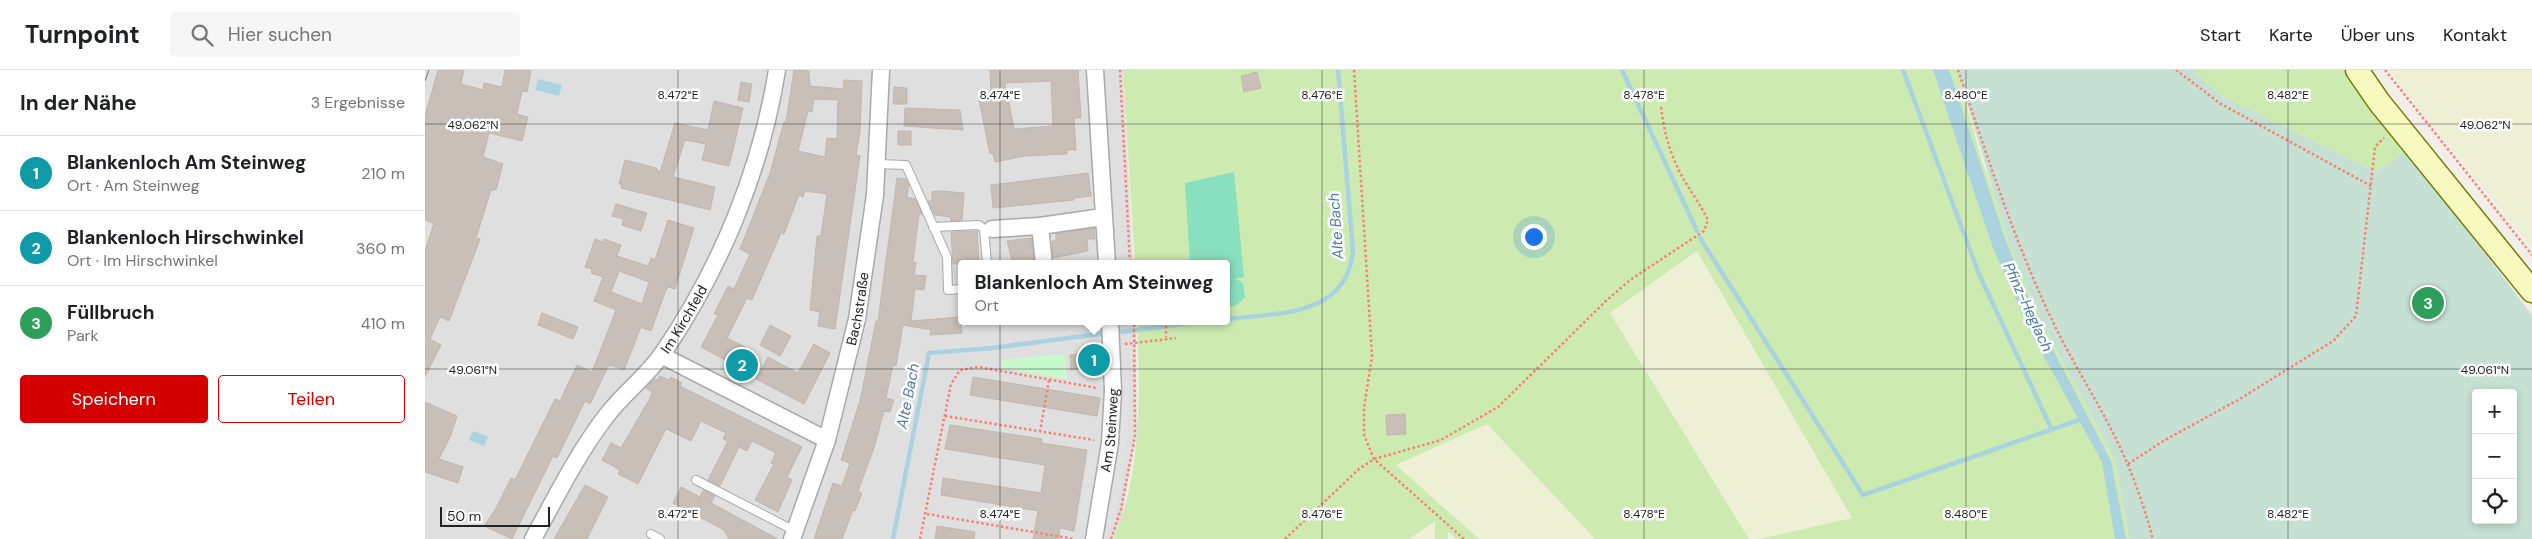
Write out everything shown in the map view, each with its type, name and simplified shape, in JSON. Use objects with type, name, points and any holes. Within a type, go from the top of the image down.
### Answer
[{"type":"main road","points":[[2357,70],[2397,125],[2532,291]]},
{"type":"street","name":"Im Kirchfeld","points":[[533,539],[574,463],[602,422],[661,355],[697,300],[725,242],[761,144],[777,70]]},
{"type":"street","name":"Bachstraße","points":[[793,535],[827,440],[857,319],[875,195],[881,70]]},
{"type":"street","points":[[1095,70],[1107,260]]},
{"type":"street","points":[[988,229],[1040,226],[1103,216]]},
{"type":"street","points":[[1040,226],[1044,260]]},
{"type":"street","name":"Am Steinweg","points":[[1094,539],[1111,443],[1113,391],[1111,330]]},
{"type":"street","points":[[661,355],[827,440]]},
{"type":"lane","points":[[877,164],[906,165],[947,257],[948,290],[958,290]]},
{"type":"lane","points":[[933,227],[979,225],[988,229],[987,260]]},
{"type":"lane","points":[[696,480],[793,535]]},
{"type":"lane","points":[[651,534],[659,539]]},
{"type":"path","points":[[1120,70],[1130,260]]},
{"type":"path","points":[[1354,70],[1372,356],[1364,408],[1364,435],[1374,459],[1465,539]]},
{"type":"path","points":[[1958,70],[2012,225],[2053,323],[2113,433],[2127,464],[2144,506],[2153,539]]},
{"type":"path","points":[[2176,70],[2221,104],[2371,186]]},
{"type":"path","points":[[2385,70],[2532,255]]},
{"type":"path","points":[[1285,539],[1359,469],[1374,459],[1441,440],[1498,407],[1624,285],[1705,231],[1708,220],[1699,201],[1685,182],[1672,152],[1662,121],[1661,105]]},
{"type":"path","points":[[2127,464],[2165,440],[2238,400],[2333,341],[2356,316],[2375,148],[2397,125]]},
{"type":"path","points":[[1111,539],[1121,509],[1135,436],[1133,325]]},
{"type":"path","points":[[1166,325],[1166,336]]},
{"type":"path","points":[[1134,343],[1166,336],[1176,338]]},
{"type":"path","points":[[920,539],[927,514],[951,384],[960,370],[978,367],[1113,391]]},
{"type":"path","points":[[1040,432],[1049,380]]},
{"type":"path","points":[[945,416],[1111,443]]},
{"type":"path","points":[[927,514],[1075,539]]},
{"type":"shaded area","points":[[425,70],[1123,70],[1133,260],[958,260],[958,325],[1136,325],[1137,429],[1122,518],[1113,539],[425,539]]},
{"type":"shaded area","points":[[1119,381],[1129,382],[1128,432],[1124,448],[1114,447]]},
{"type":"shaded area","points":[[1114,452],[1125,454],[1119,490],[1108,488]]},
{"type":"shaded area","points":[[1089,457],[1101,458],[1096,486],[1085,484]]},
{"type":"shaded area","points":[[1084,488],[1096,490],[1091,524],[1078,522]]},
{"type":"shaded area","points":[[1108,494],[1119,496],[1114,525],[1103,523]]},
{"type":"green space","points":[[1123,70],[1957,70],[1982,161],[2043,325],[2115,460],[2129,539],[1759,539],[1852,518],[1697,251],[1610,313],[1749,539],[1595,539],[1487,424],[1396,465],[1479,539],[1456,539],[1448,532],[1448,539],[1435,539],[1435,521],[1409,539],[1113,539],[1129,488],[1134,461],[1139,375],[1137,325],[1230,325],[1230,260],[1135,260]]},
{"type":"green space","points":[[1957,70],[2193,70],[2220,95],[2376,172],[2407,151],[2532,315],[2532,539],[2129,539],[2115,460],[2043,325],[2008,240]]},
{"type":"green space","points":[[2193,70],[2347,70],[2407,151],[2376,172],[2220,95]]},
{"type":"green space","points":[[2389,70],[2532,70],[2532,247],[2402,88]]},
{"type":"green space","points":[[1234,172],[1244,277],[1230,279],[1230,260],[1190,260],[1185,183]]},
{"type":"green space","points":[[1697,251],[1852,518],[1759,539],[1749,539],[1610,313]]},
{"type":"green space","points":[[1236,279],[1243,283],[1245,297],[1237,305],[1230,306],[1230,280]]},
{"type":"green space","points":[[1064,354],[1067,379],[1002,368],[1001,360]]},
{"type":"green space","points":[[1487,424],[1595,539],[1479,539],[1395,465]]},
{"type":"green space","points":[[1435,520],[1435,539],[1409,539]]},
{"type":"water","name":"Pfinz-Heglach","points":[[1933,70],[1949,70],[2006,241],[2038,321],[2111,461],[2126,539],[2115,539],[2102,462],[2032,335],[1993,248]]},
{"type":"water","points":[[538,79],[562,85],[559,96],[535,90]]},
{"type":"water","points":[[473,431],[488,437],[484,446],[469,440]]},
{"type":"building","points":[[438,70],[464,70],[461,84],[483,90],[484,83],[502,87],[505,70],[531,70],[527,92],[522,91],[517,114],[528,117],[522,141],[489,133],[483,157],[503,164],[496,190],[491,190],[476,238],[480,239],[449,321],[440,317],[430,339],[441,345],[425,377],[425,251],[434,223],[425,220],[425,116]]},
{"type":"building","points":[[794,70],[809,71],[810,86],[843,89],[844,80],[862,81],[860,132],[856,155],[860,156],[835,329],[818,326],[820,312],[810,310],[817,236],[821,236],[827,194],[805,191],[803,197],[799,195],[784,234],[781,233],[752,300],[747,298],[727,338],[745,347],[735,365],[701,347],[718,315],[714,314],[728,286],[734,289],[750,254],[740,249],[770,173],[784,122],[786,122]],"holes":[[[814,99],[838,100],[837,139],[827,138],[825,157],[798,151],[808,111],[812,112]]]},
{"type":"building","points":[[990,70],[1078,70],[1081,118],[1074,118],[1076,150],[1067,150],[1067,154],[1025,156],[995,162],[993,153],[990,154],[979,100],[991,98]],"holes":[[[1051,81],[1053,126],[1014,129],[1005,83]]]},
{"type":"building","points":[[1257,72],[1261,88],[1244,92],[1241,76]]},
{"type":"building","points":[[741,82],[752,84],[749,102],[738,100]]},
{"type":"building","points":[[894,87],[907,88],[907,104],[893,104]]},
{"type":"building","points":[[714,101],[743,108],[729,166],[702,160],[706,144],[685,140],[673,177],[715,187],[710,210],[621,188],[622,184],[619,184],[625,160],[656,168],[660,172],[675,123],[708,130]]},
{"type":"building","points":[[905,108],[960,110],[963,130],[904,126]]},
{"type":"building","points":[[898,131],[911,131],[911,145],[898,145]]},
{"type":"building","points":[[1088,173],[1091,196],[1074,198],[1074,200],[993,208],[991,185]]},
{"type":"building","points":[[897,178],[906,179],[909,185],[907,197],[915,199],[922,214],[919,214],[913,262],[916,263],[914,275],[926,276],[924,290],[915,289],[911,321],[958,317],[958,325],[961,325],[962,333],[930,335],[931,330],[903,325],[896,366],[893,365],[886,398],[894,400],[890,412],[884,411],[874,448],[858,491],[862,493],[855,511],[853,510],[842,539],[814,539],[833,483],[842,486],[850,463],[841,460],[860,401],[876,321],[878,321]]},
{"type":"building","points":[[932,192],[964,193],[962,220],[951,221],[951,217],[935,215],[928,201],[932,201]]},
{"type":"building","points":[[616,204],[647,213],[641,231],[622,225],[624,219],[612,216]]},
{"type":"building","points":[[668,220],[694,228],[675,289],[669,287],[666,290],[651,331],[641,327],[624,370],[609,365],[590,404],[585,401],[557,458],[553,456],[512,539],[484,526],[495,510],[511,478],[515,480],[555,399],[560,401],[577,365],[592,372],[616,310],[594,301],[603,277],[591,273],[592,269],[585,267],[595,239],[603,242],[604,239],[621,245],[617,256],[648,266],[651,258],[655,260]],"holes":[[[619,271],[649,282],[642,304],[611,292]]]},
{"type":"building","points":[[1094,228],[1095,239],[1087,239],[1088,251],[1053,258],[1052,241],[1056,241],[1056,234]]},
{"type":"building","points":[[977,231],[979,260],[958,260],[958,264],[953,264],[951,232]]},
{"type":"building","points":[[1031,238],[1034,260],[1012,260],[1007,241]]},
{"type":"building","points":[[542,313],[578,327],[573,339],[538,325]]},
{"type":"building","points":[[770,325],[791,336],[780,356],[760,345]]},
{"type":"building","points":[[814,344],[830,353],[804,404],[756,379],[768,357],[798,373]]},
{"type":"building","points":[[1097,352],[1099,367],[1071,370],[1070,355]]},
{"type":"building","points":[[660,376],[669,380],[671,377],[682,383],[680,386],[802,447],[787,477],[792,480],[778,512],[755,500],[774,464],[771,463],[776,453],[752,441],[747,451],[739,447],[720,486],[708,480],[728,441],[723,439],[726,433],[701,421],[691,441],[666,429],[638,484],[618,474],[620,470],[602,460],[611,443],[621,448],[650,398],[652,392],[646,388],[655,379],[658,380]]},
{"type":"building","points":[[973,377],[1100,398],[1097,416],[970,395]]},
{"type":"building","points":[[425,402],[457,416],[451,435],[439,459],[463,467],[458,483],[425,472]]},
{"type":"building","points":[[1405,414],[1406,434],[1387,435],[1386,415]]},
{"type":"building","points":[[950,425],[1042,439],[1041,443],[1087,450],[1074,531],[1060,528],[1059,539],[1033,539],[1038,511],[941,495],[943,478],[1041,493],[1045,465],[945,449]]},
{"type":"building","points":[[585,485],[608,497],[587,539],[554,539]]},
{"type":"building","points":[[681,487],[700,497],[703,490],[715,496],[711,503],[778,539],[729,539],[724,530],[673,503]]},
{"type":"building","points":[[937,526],[975,532],[974,539],[935,539]]},
{"type":"waterway","name":"Alte Bach","points":[[1230,319],[1307,308],[1324,300],[1338,289],[1348,273],[1353,251],[1338,70]]},
{"type":"waterway","points":[[1622,70],[1697,231]]},
{"type":"waterway","points":[[1903,70],[1979,274],[2052,430]]},
{"type":"waterway","points":[[1700,238],[1863,495],[2082,419]]},
{"type":"waterway","name":"Alte Bach","points":[[1114,333],[1174,325]]},
{"type":"waterway","name":"Alte Bach","points":[[893,539],[929,353],[992,348],[1107,333]]},
{"type":"tram line","points":[[425,81],[429,70]]},
{"type":"place","name":"Füllbruch","points":[[2428,303]]},
{"type":"place","name":"Blankenloch Am Steinweg","points":[[1094,360]]},
{"type":"place","name":"Blankenloch Hirschwinkel","points":[[742,365]]}]
